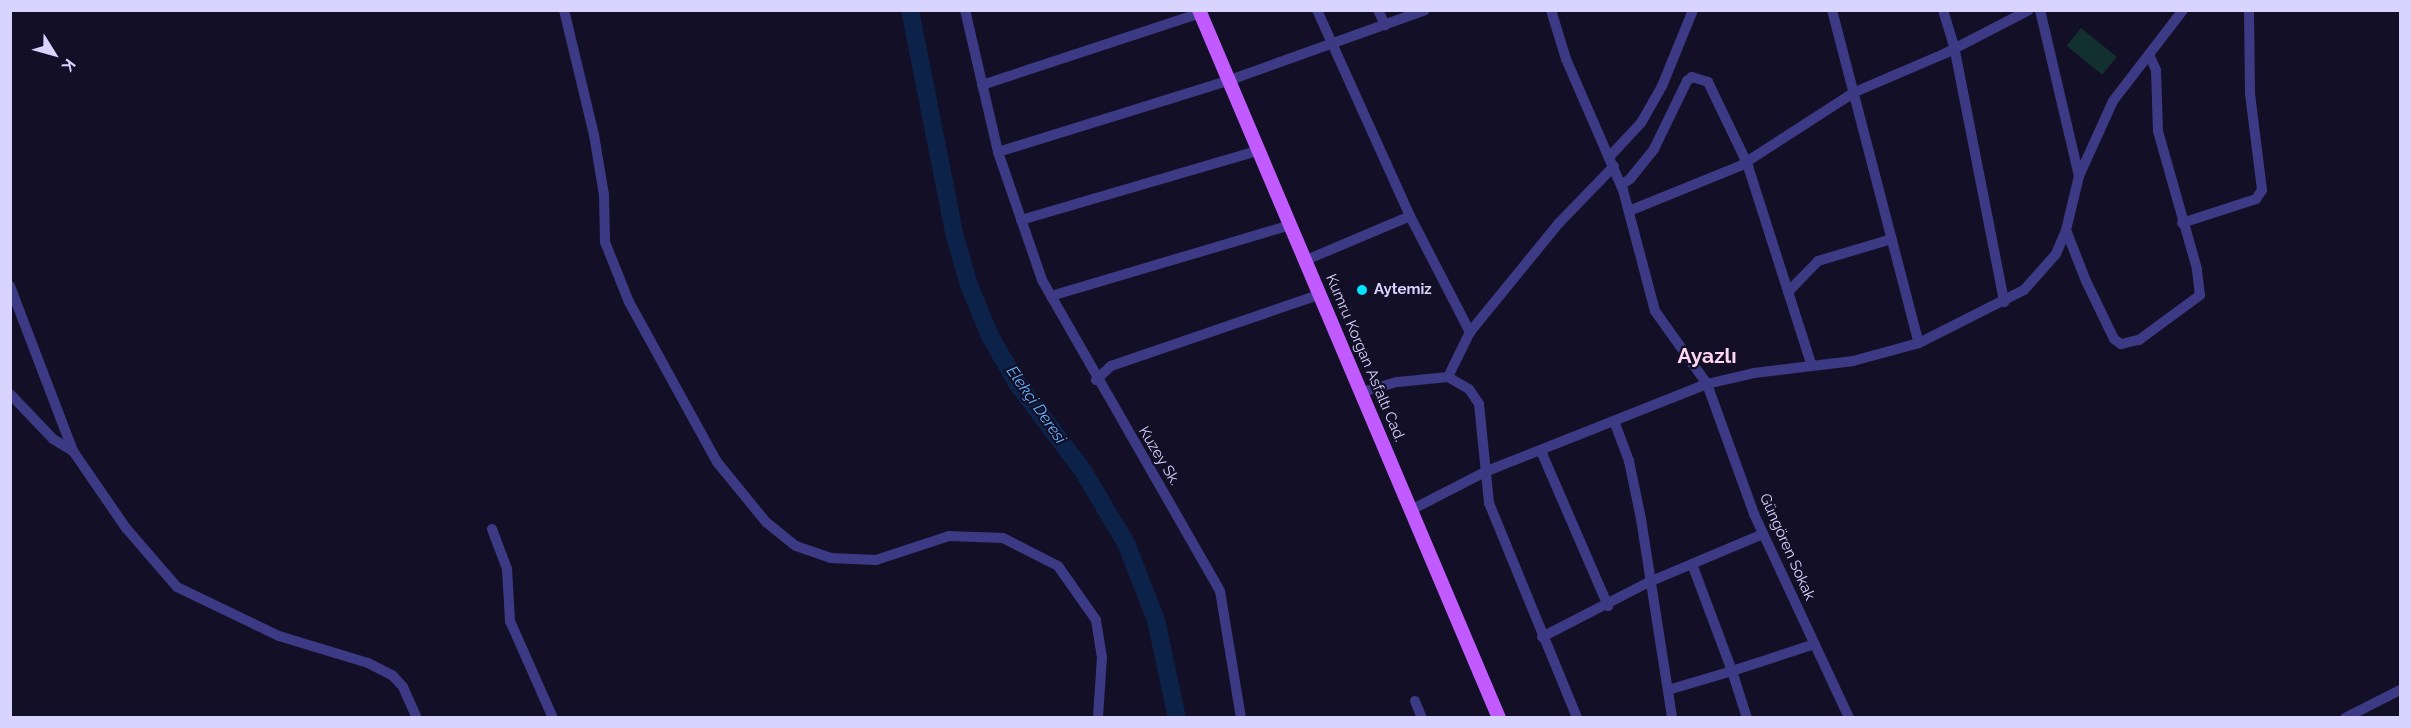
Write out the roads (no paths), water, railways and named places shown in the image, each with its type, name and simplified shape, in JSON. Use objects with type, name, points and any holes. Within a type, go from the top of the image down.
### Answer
[{"type":"main road","name":"Kumru Korgan Asfaltı Cad.","points":[[1200,12],[1413,509],[1499,717]]},
{"type":"street","points":[[564,10],[594,135],[604,195],[605,242],[629,302],[717,462],[766,522],[796,546],[831,558],[876,560],[949,536],[1003,538],[1058,566],[1096,620],[1102,657],[1098,717]]},
{"type":"street","name":"Kuzey Sk.","points":[[965,10],[998,152],[1051,296],[1096,380],[1220,591],[1241,717]]},
{"type":"street","points":[[1317,10],[1330,44],[1410,216],[1470,332]]},
{"type":"street","points":[[1378,10],[1385,25]]},
{"type":"street","points":[[998,152],[1230,80],[1425,10]]},
{"type":"street","name":"Güngören Sokak","points":[[1551,10],[1566,59],[1621,184],[1655,311],[1707,384],[1763,534],[1849,717]]},
{"type":"street","points":[[1448,377],[1470,332],[1641,123],[1662,86],[1693,10]]},
{"type":"street","points":[[1832,10],[1919,343]]},
{"type":"street","points":[[1943,10],[1954,46],[2004,302]]},
{"type":"street","points":[[1629,211],[1747,163],[1814,115],[1855,92],[2030,10]]},
{"type":"street","points":[[2040,10],[2079,176]]},
{"type":"street","points":[[1413,509],[1487,471],[1707,384],[1811,364],[1853,361],[1919,343],[2004,302],[2042,273],[2066,230],[2079,176],[2113,102],[2183,10]]},
{"type":"street","points":[[2182,223],[2256,199],[2262,190],[2250,93],[2249,10]]},
{"type":"street","points":[[982,85],[1200,12]]},
{"type":"street","points":[[2066,230],[2114,339],[2128,345],[2200,295],[2197,269],[2182,223],[2158,131],[2156,70],[2149,54]]},
{"type":"street","points":[[1621,184],[1630,179],[1654,149],[1681,89],[1692,77],[1707,82],[1747,163],[1811,364]]},
{"type":"street","points":[[1021,219],[1078,206],[1260,150]]},
{"type":"street","points":[[1306,260],[1410,216]]},
{"type":"street","points":[[1051,296],[1291,225]]},
{"type":"street","points":[[1788,292],[1818,261],[1892,238]]},
{"type":"street","points":[[10,286],[73,451],[126,528],[177,587],[279,636],[368,663],[392,675],[403,687],[417,717]]},
{"type":"street","points":[[1096,380],[1111,366],[1320,294]]},
{"type":"street","points":[[1362,392],[1398,382],[1448,377],[1469,389],[1479,404],[1490,503],[1542,637],[1577,717]]},
{"type":"street","points":[[10,394],[52,439],[73,451]]},
{"type":"street","points":[[1614,421],[1629,461],[1672,717]]},
{"type":"street","points":[[1541,451],[1608,606]]},
{"type":"street","points":[[492,529],[507,569],[510,621],[553,717]]},
{"type":"street","points":[[1542,637],[1608,606],[1649,582],[1763,534]]},
{"type":"street","points":[[1692,564],[1747,717]]},
{"type":"street","points":[[1668,690],[1815,644]]},
{"type":"street","points":[[2345,717],[2400,690]]},
{"type":"street","points":[[1415,700],[1422,717]]},
{"type":"waterway","name":"Elekçi Deresi","points":[[910,10],[954,233],[969,285],[990,336],[1017,383],[1083,471],[1126,543],[1156,620],[1177,718]]},
{"type":"place","name":"Aytemiz","points":[[1362,290]]},
{"type":"district","name":"Ayazlı","points":[[1707,356]]}]
